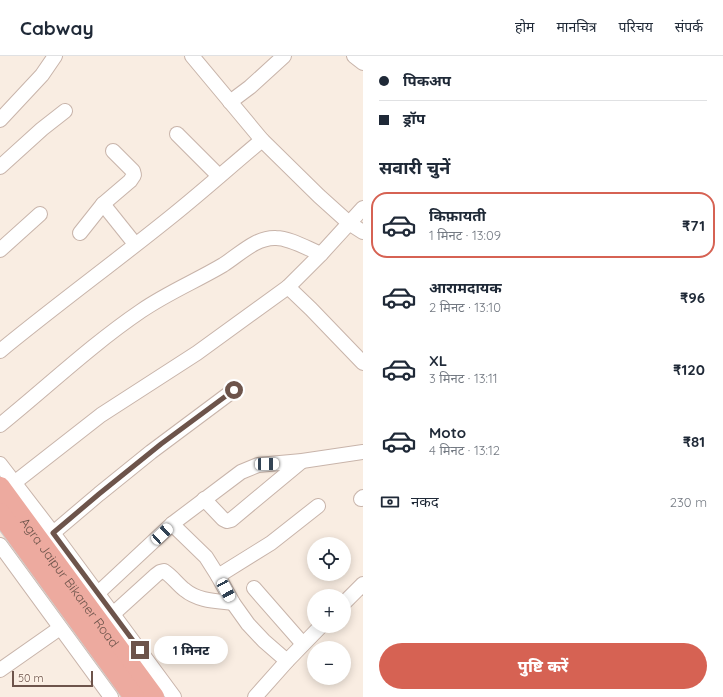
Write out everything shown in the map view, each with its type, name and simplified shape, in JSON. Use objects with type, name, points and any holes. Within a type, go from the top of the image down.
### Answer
[{"type":"highway","name":"Agra Jaipur Bikaner Road","points":[[7,485],[154,697]]},
{"type":"highway","name":"Agra Jaipur Bikaner Road","points":[[0,512],[134,697]]},
{"type":"street","points":[[0,120],[42,75],[55,56]]},
{"type":"street","points":[[192,56],[262,140],[318,196],[349,223],[363,232]]},
{"type":"street","points":[[230,102],[255,83],[284,56]]},
{"type":"street","points":[[354,56],[363,63]]},
{"type":"street","points":[[0,167],[42,129],[65,111]]},
{"type":"street","points":[[177,134],[218,176]]},
{"type":"street","points":[[0,351],[172,216],[262,140]]},
{"type":"street","points":[[80,234],[103,204],[130,181],[134,175],[134,171],[113,151]]},
{"type":"street","points":[[103,204],[135,244]]},
{"type":"street","points":[[7,485],[101,415],[197,353],[288,287],[321,254],[363,208]]},
{"type":"street","points":[[0,250],[40,214]]},
{"type":"street","points":[[0,425],[107,335],[141,311],[224,264],[254,245],[265,240],[276,238],[287,240],[321,254]]},
{"type":"street","points":[[288,287],[363,363]]},
{"type":"street","points":[[53,533],[161,444],[234,390]]},
{"type":"street","points":[[98,593],[172,524],[241,472],[267,464],[302,462],[363,452]]},
{"type":"street","points":[[204,499],[223,519],[231,520],[302,462]]},
{"type":"street","points":[[0,464],[7,485],[53,533],[174,697]]},
{"type":"street","points":[[218,576],[271,543],[318,506]]},
{"type":"street","points":[[172,524],[206,557],[233,603],[253,630],[287,661]]},
{"type":"street","points":[[0,545],[110,697]]},
{"type":"street","points":[[113,614],[156,575],[164,571],[194,596],[233,603]]},
{"type":"street","points":[[351,596],[363,584]]},
{"type":"street","points":[[254,588],[303,644]]},
{"type":"street","points":[[0,670],[60,628]]},
{"type":"street","points":[[254,697],[314,633]]},
{"type":"route","points":[[140,650],[53,533],[171,436],[234,390]]}]
